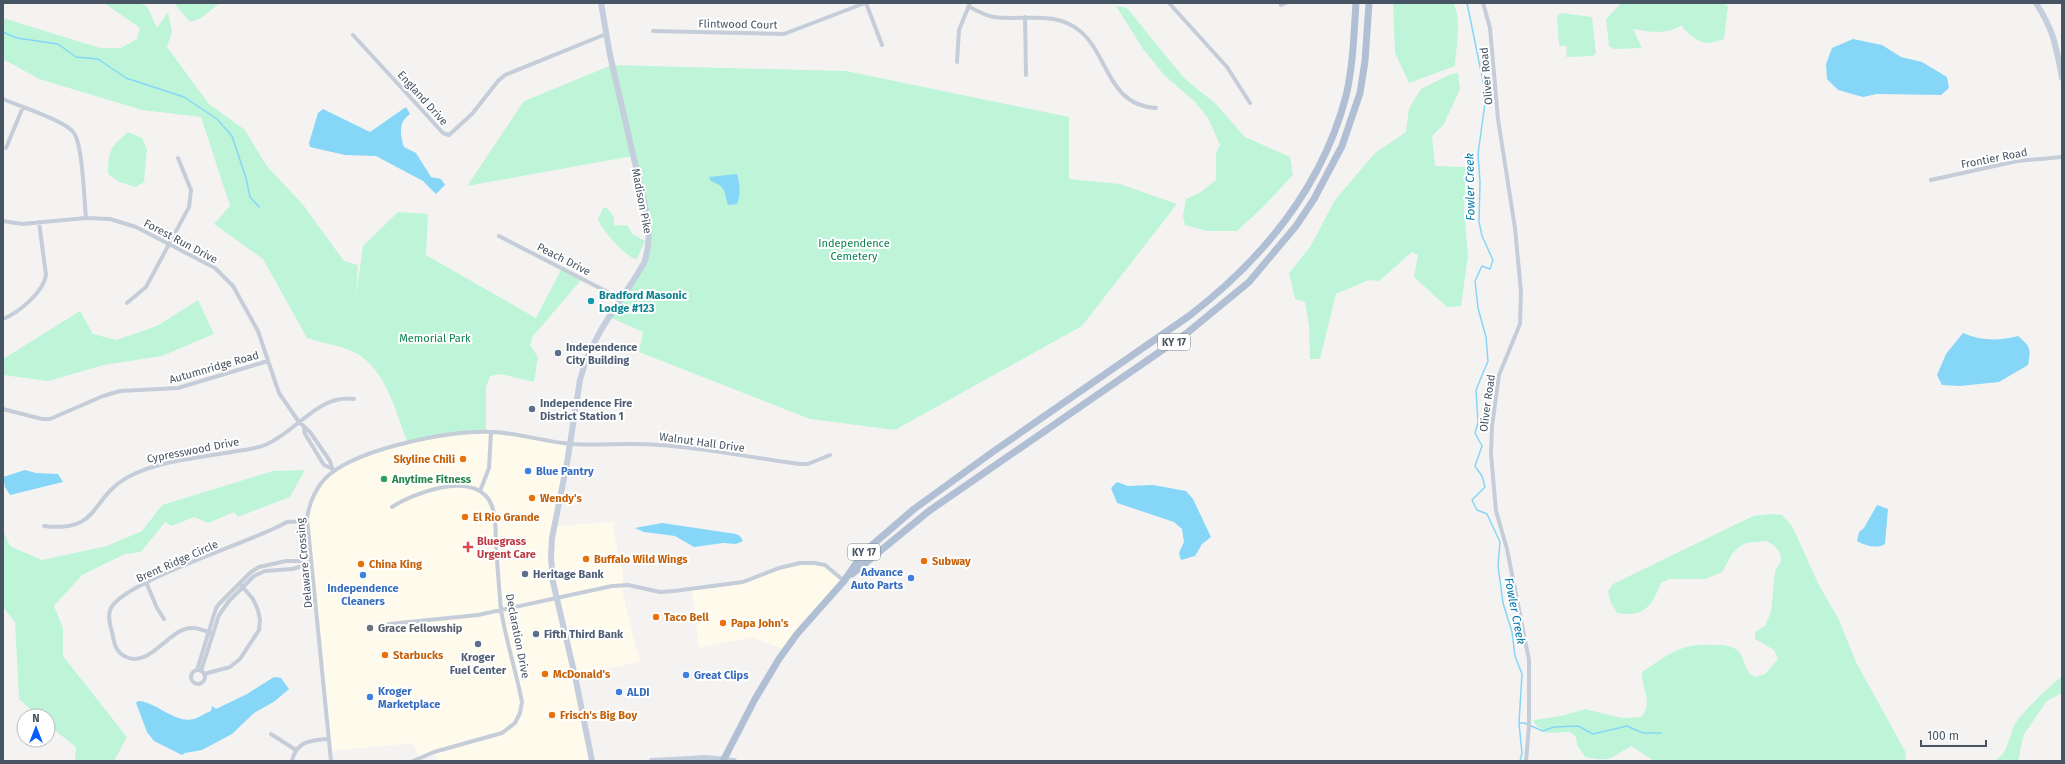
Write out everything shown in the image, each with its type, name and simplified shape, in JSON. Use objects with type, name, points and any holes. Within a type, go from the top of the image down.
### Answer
[{"type":"main road","name":"Madison Pike","points":[[592,761],[575,676],[551,571],[551,549],[580,380],[585,361],[595,339],[644,262],[650,237],[646,208],[606,34],[601,3]]},
{"type":"main road","name":"KY 17","points":[[724,760],[755,699],[778,659],[797,634],[844,581],[864,552],[914,509],[994,451],[1217,295],[1271,242],[1307,188],[1322,161],[1336,128],[1346,96],[1352,64],[1356,3]]},
{"type":"main road","name":"KY 17","points":[[844,581],[929,511],[1188,333],[1249,282],[1296,226],[1314,199],[1342,146],[1360,93],[1365,61],[1369,3]]},
{"type":"main road","points":[[2036,3],[2047,21],[2054,37],[2062,78]]},
{"type":"main road","points":[[652,761],[676,759],[734,761]]},
{"type":"street","name":"Flintwood Court","points":[[653,31],[784,34],[865,3]]},
{"type":"street","points":[[865,3],[882,45]]},
{"type":"street","points":[[1169,3],[1227,67],[1250,103]]},
{"type":"street","points":[[1281,5],[1286,3]]},
{"type":"street","name":"Oliver Road","points":[[1483,3],[1490,28],[1498,119],[1515,228],[1520,292],[1519,329],[1499,375],[1490,454],[1496,511],[1507,549],[1529,660],[1529,725],[1526,761]]},
{"type":"street","points":[[957,62],[959,30],[970,5],[993,17],[1057,19],[1074,27],[1090,42],[1118,90],[1143,106],[1156,108]]},
{"type":"street","points":[[1025,17],[1026,75]]},
{"type":"street","name":"England Drive","points":[[354,35],[443,134],[449,136],[472,114],[498,81],[505,75],[606,34]]},
{"type":"street","points":[[3,99],[63,124],[74,133],[79,149],[86,218]]},
{"type":"street","points":[[6,148],[23,107]]},
{"type":"street","name":"Frontier Road","points":[[1931,180],[2017,161],[2062,157]]},
{"type":"street","points":[[127,303],[144,291],[192,200],[191,190],[178,158]]},
{"type":"street","name":"Forest Run Drive","points":[[3,221],[16,224],[86,218],[104,218],[121,221],[215,268],[229,281],[258,331],[279,393],[304,429],[310,432],[330,461],[332,470]]},
{"type":"street","points":[[3,319],[12,316],[39,292],[45,282],[46,275],[39,222]]},
{"type":"street","name":"Peach Drive","points":[[499,236],[621,299]]},
{"type":"street","name":"Autumnridge Road","points":[[3,409],[42,419],[50,419],[103,396],[114,393],[178,388],[268,361]]},
{"type":"street","name":"Cypresswood Drive","points":[[44,526],[69,527],[80,524],[88,519],[112,488],[128,477],[143,470],[164,464],[265,445],[332,402],[345,398],[354,399]]},
{"type":"street","points":[[392,506],[417,494],[439,488],[462,486],[480,491],[489,468],[491,432]]},
{"type":"street","name":"Delaware Crossing","points":[[331,761],[322,652],[307,521],[308,511],[316,492],[332,470],[355,460],[431,437],[491,432],[570,444]]},
{"type":"street","name":"Walnut Hall Drive","points":[[570,444],[662,445],[800,464],[812,462],[830,455]]},
{"type":"street","name":"Declaration Drive","points":[[413,761],[434,752],[502,733],[515,723],[520,713],[522,702],[502,611],[493,510],[487,498],[480,491]]},
{"type":"street","name":"Brent Ridge Circle","points":[[211,633],[199,629],[184,629],[139,658],[132,659],[122,655],[115,646],[109,622],[109,611],[115,602],[146,582],[287,522],[307,521]]},
{"type":"street","points":[[241,585],[252,599],[258,610],[260,620],[259,630],[240,659],[230,667],[201,672],[211,633],[223,607],[241,585],[259,567],[286,562],[302,561],[311,564]]},
{"type":"street","points":[[389,624],[459,618],[502,611],[622,584],[660,592],[743,582],[800,563],[814,562],[825,565],[844,581]]},
{"type":"street","points":[[241,585],[265,570],[292,569],[311,564]]},
{"type":"street","points":[[146,582],[157,608],[164,619]]},
{"type":"street","points":[[271,734],[296,750]]},
{"type":"street","points":[[292,761],[296,750],[308,740],[328,739]]},
{"type":"shaded area","points":[[491,432],[570,444],[555,526],[614,522],[614,534],[623,573],[623,594],[637,652],[641,661],[575,676],[592,761],[438,761],[434,753],[419,758],[413,743],[329,751],[307,524],[311,501],[325,479],[341,467],[379,452],[431,437]]},
{"type":"shaded area","points":[[800,563],[825,565],[844,581],[785,650],[752,637],[699,648],[692,589],[743,582]]},
{"type":"green space","name":"Memorial Park","points":[[104,3],[138,3],[147,6],[157,28],[168,12],[172,32],[167,47],[209,104],[245,130],[266,165],[304,206],[344,261],[358,265],[356,296],[363,246],[398,212],[428,214],[426,255],[536,318],[562,268],[582,279],[533,336],[530,345],[538,357],[534,382],[501,374],[490,376],[486,387],[486,432],[470,432],[408,443],[385,385],[371,365],[362,357],[350,350],[307,338],[263,259],[214,224],[230,206],[201,117],[142,110],[39,79],[3,59],[3,18],[100,48],[121,48],[137,39],[140,28]]},
{"type":"green space","points":[[174,3],[220,3],[201,18],[190,22]]},
{"type":"green space","points":[[1393,3],[1453,3],[1456,8],[1458,24],[1455,66],[1409,83],[1395,53]]},
{"type":"green space","points":[[1621,3],[1724,3],[1728,7],[1724,39],[1712,43],[1704,43],[1692,37],[1682,25],[1670,30],[1658,32],[1633,29],[1642,48],[1614,49],[1609,46],[1606,19]]},
{"type":"green space","points":[[1116,6],[1127,8],[1184,78],[1216,104],[1245,137],[1290,157],[1293,175],[1261,209],[1237,231],[1207,231],[1185,225],[1183,216],[1186,199],[1201,192],[1216,180],[1216,153],[1220,145],[1208,118],[1194,101],[1164,75],[1143,49]]},
{"type":"green space","points":[[1561,13],[1592,17],[1596,53],[1593,56],[1566,57],[1567,46],[1559,46],[1557,16]]},
{"type":"green space","name":"Independence Cemetery","points":[[612,65],[846,71],[1069,117],[1069,179],[1120,184],[1177,204],[1082,326],[895,430],[810,419],[639,352],[643,332],[609,317],[637,274],[649,242],[633,156],[467,186],[524,101]]},
{"type":"green space","points":[[1458,73],[1460,89],[1444,124],[1432,136],[1435,166],[1466,167],[1464,209],[1468,256],[1461,306],[1447,307],[1414,277],[1418,255],[1412,252],[1379,281],[1369,280],[1336,294],[1320,359],[1310,359],[1309,325],[1305,302],[1295,299],[1289,273],[1310,247],[1335,200],[1375,153],[1406,132],[1409,108],[1421,89],[1451,74]]},
{"type":"green space","points":[[128,132],[142,138],[147,149],[144,182],[136,187],[119,182],[108,174],[110,154],[114,145]]},
{"type":"green space","points":[[603,208],[607,208],[614,217],[614,225],[625,225],[629,227],[632,234],[645,241],[637,259],[633,258],[621,249],[600,223],[598,219]]},
{"type":"green space","points":[[198,300],[214,334],[162,356],[104,365],[48,381],[3,375],[3,359],[80,311],[93,334],[116,340],[157,326]]},
{"type":"green space","points":[[305,470],[290,497],[238,517],[234,512],[208,523],[194,517],[172,526],[165,522],[141,552],[125,554],[82,575],[54,606],[63,628],[63,656],[127,737],[114,761],[75,761],[76,747],[56,731],[56,708],[29,708],[19,699],[15,622],[3,607],[3,530],[10,546],[42,560],[107,546],[142,531],[162,505],[273,471]]},
{"type":"green space","points":[[1771,514],[1782,515],[1792,526],[1819,585],[1839,620],[1856,662],[1905,751],[1906,761],[1654,761],[1631,746],[1614,757],[1600,759],[1585,757],[1577,745],[1576,737],[1570,732],[1546,733],[1534,723],[1534,720],[1561,716],[1585,709],[1622,718],[1641,717],[1645,712],[1647,701],[1642,672],[1676,651],[1693,646],[1721,645],[1732,647],[1740,653],[1746,668],[1751,674],[1755,677],[1765,674],[1778,659],[1774,650],[1755,639],[1755,632],[1765,626],[1771,612],[1775,571],[1781,561],[1780,553],[1774,545],[1766,541],[1746,543],[1732,554],[1722,572],[1705,579],[1669,579],[1661,583],[1654,598],[1646,608],[1634,614],[1617,613],[1611,603],[1608,591],[1613,584],[1753,516]]},
{"type":"green space","points":[[2062,676],[2062,693],[2047,701],[2024,734],[2018,761],[1994,761],[2003,754],[2006,749],[2016,722],[2038,698]]},
{"type":"water","points":[[1853,39],[1882,45],[1901,57],[1922,62],[1947,77],[1949,88],[1941,95],[1877,94],[1863,97],[1838,90],[1827,79],[1826,64],[1832,48]]},
{"type":"water","points":[[406,107],[410,114],[403,121],[401,129],[404,147],[416,153],[431,177],[441,179],[445,185],[436,194],[423,181],[376,156],[345,155],[310,147],[309,143],[318,113],[323,109],[370,132]]},
{"type":"water","points":[[737,174],[740,189],[737,204],[728,205],[723,188],[711,181],[709,177]]},
{"type":"water","points":[[1963,333],[1983,339],[2004,339],[2018,336],[2028,346],[2030,355],[2028,365],[1999,382],[1960,386],[1942,385],[1937,375],[1946,354]]},
{"type":"water","points":[[25,470],[36,473],[58,474],[63,482],[10,495],[5,487],[3,477]]},
{"type":"water","points":[[1117,482],[1128,486],[1153,485],[1186,491],[1193,499],[1211,537],[1202,544],[1195,556],[1181,560],[1179,553],[1184,542],[1182,529],[1174,522],[1117,503],[1111,488]]},
{"type":"water","points":[[1877,505],[1888,509],[1885,544],[1882,546],[1871,546],[1857,541],[1859,532],[1864,528]]},
{"type":"water","points":[[662,523],[736,534],[740,536],[743,541],[736,544],[723,543],[694,547],[675,536],[644,532],[635,528]]},
{"type":"water","points":[[274,677],[281,678],[289,689],[275,701],[254,713],[232,734],[202,750],[185,753],[182,755],[154,741],[147,732],[136,703],[138,701],[145,702],[173,716],[187,720],[194,719],[211,711],[212,706],[216,709],[247,694]]},
{"type":"waterway","name":"Fowler Creek","points":[[1467,3],[1486,96],[1478,154],[1480,182],[1479,222],[1482,236],[1493,260],[1490,269],[1482,266],[1475,281],[1478,308],[1486,337],[1488,361],[1476,390],[1478,423],[1475,433],[1482,446],[1475,466],[1482,476],[1485,487],[1472,500],[1477,510],[1487,514],[1500,542],[1498,566],[1503,603],[1512,632],[1515,656],[1522,674],[1519,723],[1522,753],[1520,761]]},
{"type":"waterway","points":[[3,32],[17,38],[58,44],[76,57],[98,59],[126,78],[184,97],[217,119],[232,136],[246,178],[250,197],[259,207]]},
{"type":"waterway","points":[[1520,723],[1524,723],[1543,731],[1554,727],[1578,726],[1593,734],[1627,726],[1643,733],[1661,733]]},
{"type":"place","name":"Bradford Masonic Lodge #123","points":[[591,301]]},
{"type":"place","name":"Independence City Building","points":[[558,353]]},
{"type":"place","name":"Independence Fire District Station 1","points":[[532,409]]},
{"type":"place","name":"Skyline Chili","points":[[463,459]]},
{"type":"place","name":"Blue Pantry","points":[[528,471]]},
{"type":"place","name":"Anytime Fitness","points":[[384,479]]},
{"type":"place","name":"Wendy's","points":[[532,498]]},
{"type":"place","name":"El Rio Grande","points":[[465,517]]},
{"type":"place","name":"Bluegrass Urgent Care","points":[[468,547]]},
{"type":"place","name":"Buffalo Wild Wings","points":[[586,559]]},
{"type":"place","name":"Subway","points":[[924,561]]},
{"type":"place","name":"China King","points":[[361,564]]},
{"type":"place","name":"Heritage Bank","points":[[525,574]]},
{"type":"place","name":"Independence Cleaners","points":[[363,575]]},
{"type":"place","name":"Advance Auto Parts","points":[[911,578]]},
{"type":"place","name":"Taco Bell","points":[[656,617]]},
{"type":"place","name":"Papa John's","points":[[723,623]]},
{"type":"place","name":"Grace Fellowship","points":[[370,628]]},
{"type":"place","name":"Fifth Third Bank","points":[[536,634]]},
{"type":"place","name":"Kroger Fuel Center","points":[[478,644]]},
{"type":"place","name":"Starbucks","points":[[385,655]]},
{"type":"place","name":"McDonald's","points":[[545,674]]},
{"type":"place","name":"Great Clips","points":[[686,675]]},
{"type":"place","name":"ALDI","points":[[619,692]]},
{"type":"place","name":"Kroger Marketplace","points":[[370,697]]},
{"type":"place","name":"Frisch's Big Boy","points":[[552,715]]}]
